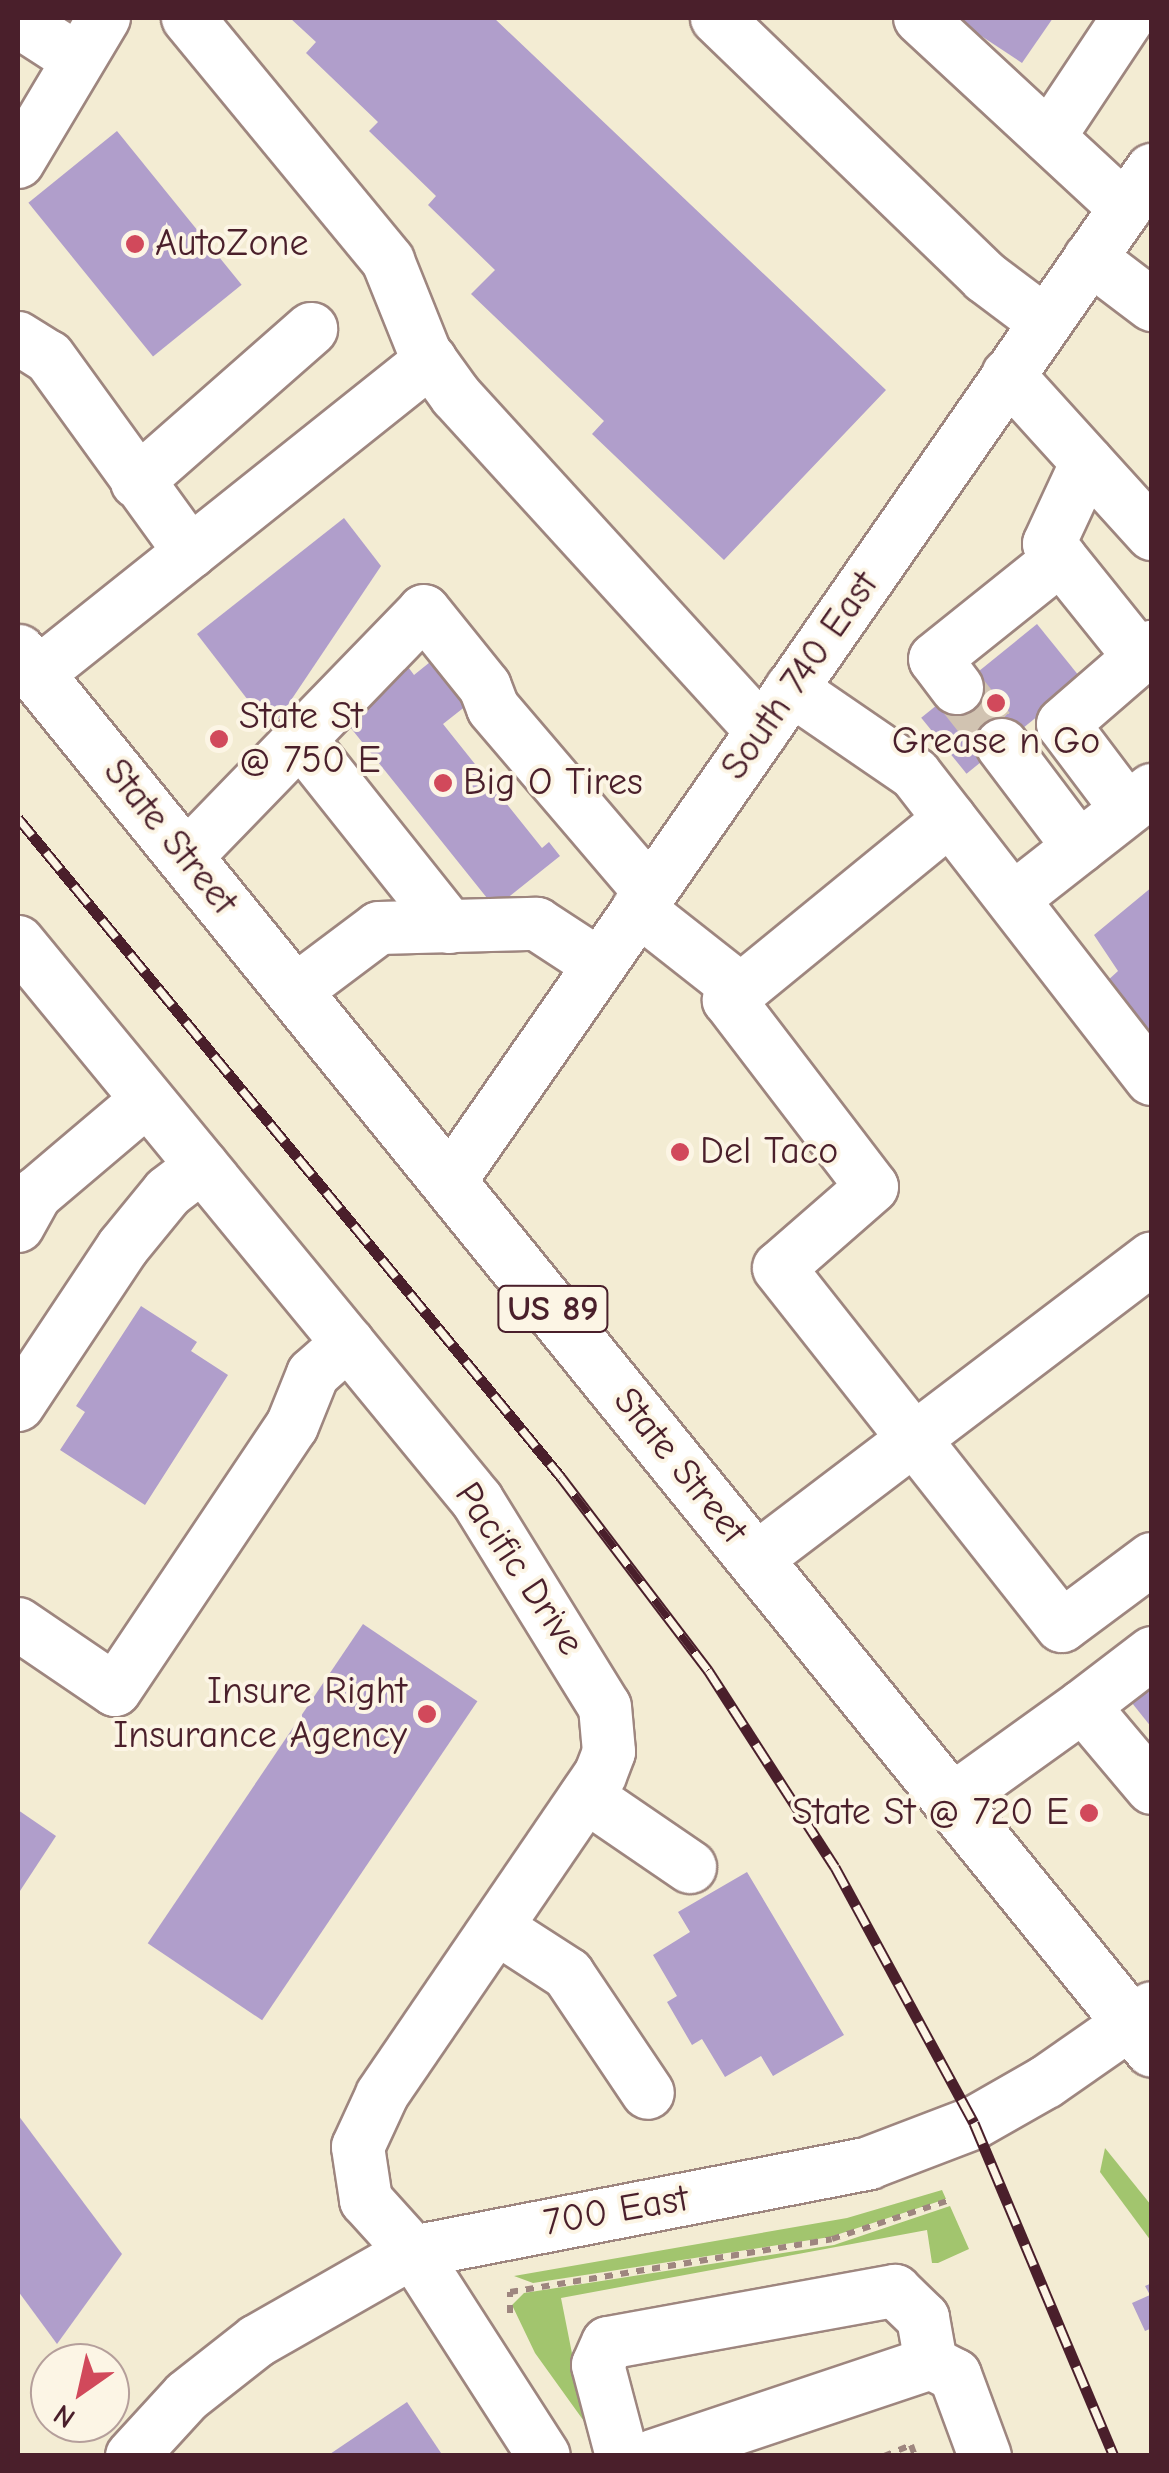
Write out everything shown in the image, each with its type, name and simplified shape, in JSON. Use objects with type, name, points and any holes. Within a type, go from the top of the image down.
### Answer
[{"type":"main road","name":"State Street","points":[[27,663],[952,1800],[1145,2026]]},
{"type":"street","points":[[188,18],[388,261],[430,360],[456,396],[777,710],[915,774],[1152,1079]]},
{"type":"street","points":[[717,18],[984,277],[1045,322]]},
{"type":"street","points":[[920,18],[1048,137],[1138,189]]},
{"type":"street","points":[[1048,137],[1128,18]]},
{"type":"street","points":[[18,21],[90,38],[18,162]]},
{"type":"street","name":"South 740 East","points":[[450,1181],[1138,189]]},
{"type":"street","points":[[1090,258],[1152,304]]},
{"type":"street","points":[[136,482],[312,329]]},
{"type":"street","points":[[18,338],[49,357],[190,552]]},
{"type":"street","points":[[27,663],[190,552],[430,360]]},
{"type":"street","points":[[1008,375],[1152,534]]},
{"type":"street","points":[[1012,900],[1139,799],[1063,724],[1146,652],[1050,544],[1087,462]]},
{"type":"street","points":[[957,688],[935,659],[1061,558]]},
{"type":"street","points":[[186,857],[424,611],[485,687],[493,708],[644,900],[741,990]]},
{"type":"street","points":[[301,740],[450,927]]},
{"type":"street","points":[[1002,745],[1079,847]]},
{"type":"street","points":[[950,819],[729,1000],[872,1187],[779,1268],[1062,1626],[1152,1560]]},
{"type":"street","points":[[295,992],[379,928],[537,924],[600,964]]},
{"type":"street","name":"Pacific Drive","points":[[18,942],[477,1500],[593,1681],[605,1706],[609,1752],[586,1796],[382,2095],[358,2147],[366,2200],[413,2252],[544,2456]]},
{"type":"street","points":[[18,1226],[36,1194],[147,1100]]},
{"type":"street","points":[[18,1405],[122,1248],[168,1192],[202,1166]]},
{"type":"street","points":[[756,1559],[1152,1258]]},
{"type":"street","points":[[18,1624],[115,1690],[292,1426],[313,1374],[348,1343]]},
{"type":"street","points":[[952,1800],[1152,1653]]},
{"type":"street","points":[[1083,1706],[1152,1788]]},
{"type":"street","points":[[586,1796],[690,1866]]},
{"type":"street","points":[[497,1928],[568,1974],[648,2093]]},
{"type":"street","name":"700 East","points":[[140,2452],[186,2396],[257,2340],[413,2252],[869,2163],[974,2123],[1145,2026]]},
{"type":"street","points":[[622,2456],[598,2365],[608,2343],[895,2291],[923,2318],[931,2363]]},
{"type":"street","points":[[653,2456],[931,2363],[955,2375],[985,2456]]},
{"type":"path","points":[[884,2456],[910,2445],[915,2456]]},
{"type":"green space","points":[[1105,2148],[1151,2205],[1151,2241],[1100,2172]]},
{"type":"green space","points":[[942,2190],[946,2199],[830,2237],[533,2283],[514,2276],[847,2218]]},
{"type":"green space","points":[[950,2206],[969,2249],[938,2263],[932,2263],[927,2230],[561,2298],[586,2424],[535,2353],[512,2305],[524,2293],[834,2245]]},
{"type":"building","points":[[290,18],[494,18],[886,390],[724,560],[592,434],[604,421],[471,294],[495,270],[428,205],[436,196],[369,131],[378,122],[306,53],[316,42]]},
{"type":"building","points":[[954,18],[1053,18],[1022,63]]},
{"type":"building","name":"AutoZone","points":[[117,131],[242,285],[153,357],[28,203]]},
{"type":"building","points":[[344,518],[381,566],[271,730],[197,634]]},
{"type":"building","name":"Grease n Go","points":[[1037,624],[1082,680],[967,774],[921,718]]},
{"type":"building","name":"Big O Tires","points":[[440,654],[476,698],[443,724],[542,848],[549,842],[560,856],[495,908],[338,712],[403,660],[414,675]]},
{"type":"building","points":[[1152,887],[1152,1041],[1106,982],[1118,971],[1094,935]]},
{"type":"building","points":[[141,1306],[197,1342],[191,1351],[228,1375],[145,1505],[60,1450],[85,1412],[76,1406]]},
{"type":"building","points":[[363,1624],[477,1701],[262,2020],[148,1943]]},
{"type":"building","points":[[1152,1671],[1152,1728],[1124,1693]]},
{"type":"building","points":[[18,1810],[56,1836],[18,1894]]},
{"type":"building","points":[[747,1872],[844,2035],[773,2076],[761,2056],[725,2077],[702,2039],[692,2045],[667,2002],[677,1996],[653,1955],[690,1932],[678,1912]]},
{"type":"building","points":[[18,2115],[122,2254],[58,2343],[18,2291]]},
{"type":"building","points":[[1152,2283],[1152,2328],[1145,2331],[1132,2303],[1150,2295],[1145,2286]]},
{"type":"building","points":[[407,2402],[443,2456],[327,2456]]},
{"type":"tunnel","points":[[957,688],[1002,745]]},
{"type":"railway","points":[[18,818],[561,1477],[708,1670],[835,1867],[974,2123],[1114,2456]]},
{"type":"place","name":"AutoZone","points":[[135,244]]},
{"type":"place","name":"Grease n Go","points":[[996,703]]},
{"type":"place","name":"State St @ 750 E","points":[[219,739]]},
{"type":"place","name":"Big O Tires","points":[[443,783]]},
{"type":"place","name":"Del Taco","points":[[680,1152]]},
{"type":"place","name":"Insure Right Insurance Agency","points":[[427,1714]]},
{"type":"place","name":"State St @ 720 E","points":[[1089,1813]]}]
